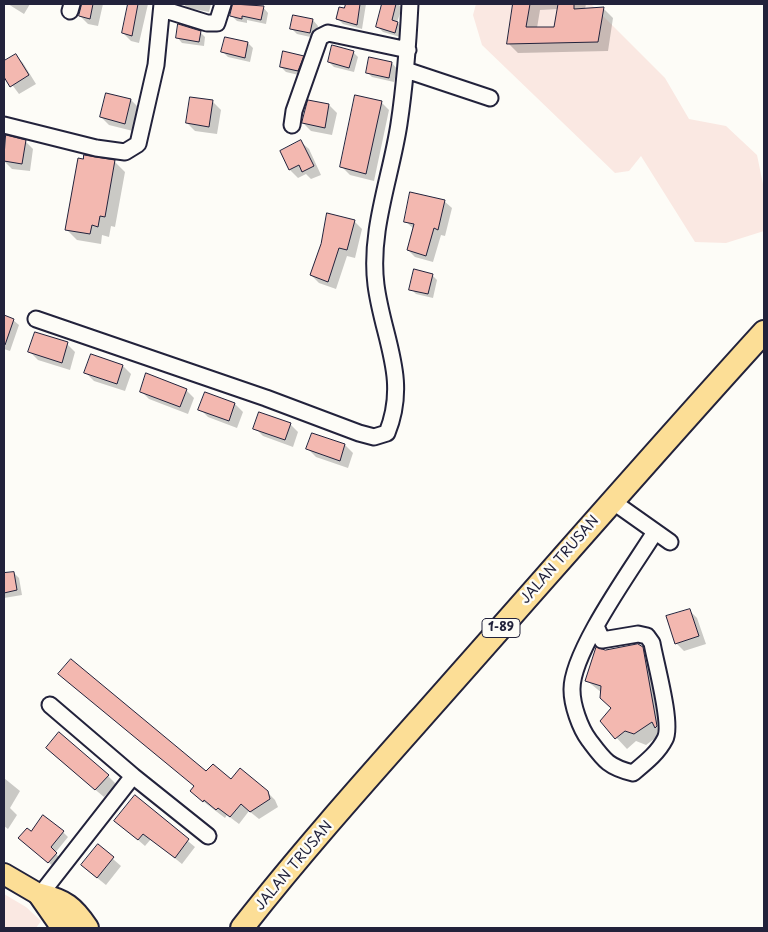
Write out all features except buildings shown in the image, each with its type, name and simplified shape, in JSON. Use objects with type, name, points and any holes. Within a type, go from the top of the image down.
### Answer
[{"type":"highway","name":"JALAN TRUSAN","points":[[242,928],[274,887],[376,770],[764,332]]},
{"type":"highway","points":[[40,895],[63,928]]},
{"type":"highway","points":[[40,895],[58,900],[76,911],[87,928]]},
{"type":"main road","points":[[4,874],[40,895]]},
{"type":"street","points":[[4,125],[96,148],[125,152],[138,144],[156,65],[162,6],[207,23],[217,24],[223,4]]},
{"type":"street","points":[[36,319],[266,398],[359,433],[374,436],[387,432],[393,417],[397,392],[394,364],[376,283],[374,254],[399,125],[408,50],[410,4]]},
{"type":"street","points":[[292,125],[294,111],[320,37],[328,33],[408,50]]},
{"type":"street","points":[[406,70],[490,98]]},
{"type":"street","points":[[612,502],[670,542]]},
{"type":"street","points":[[577,713],[580,686],[592,647],[602,640],[638,634],[647,636],[652,643],[667,717],[666,737],[651,758],[633,772],[615,769],[601,757],[586,736],[577,713],[572,689],[580,656],[596,626],[655,532]]},
{"type":"street","points":[[596,626],[602,640]]},
{"type":"street","points":[[50,705],[133,776],[208,836]]},
{"type":"street","points":[[40,895],[133,776]]},
{"type":"shaded area","points":[[476,4],[591,4],[665,78],[689,119],[726,126],[757,155],[764,189],[764,231],[726,243],[695,242],[641,156],[629,171],[615,173],[482,45],[473,15]]},
{"type":"shaded area","points":[[4,894],[26,907],[41,921],[36,928],[4,928]]}]
